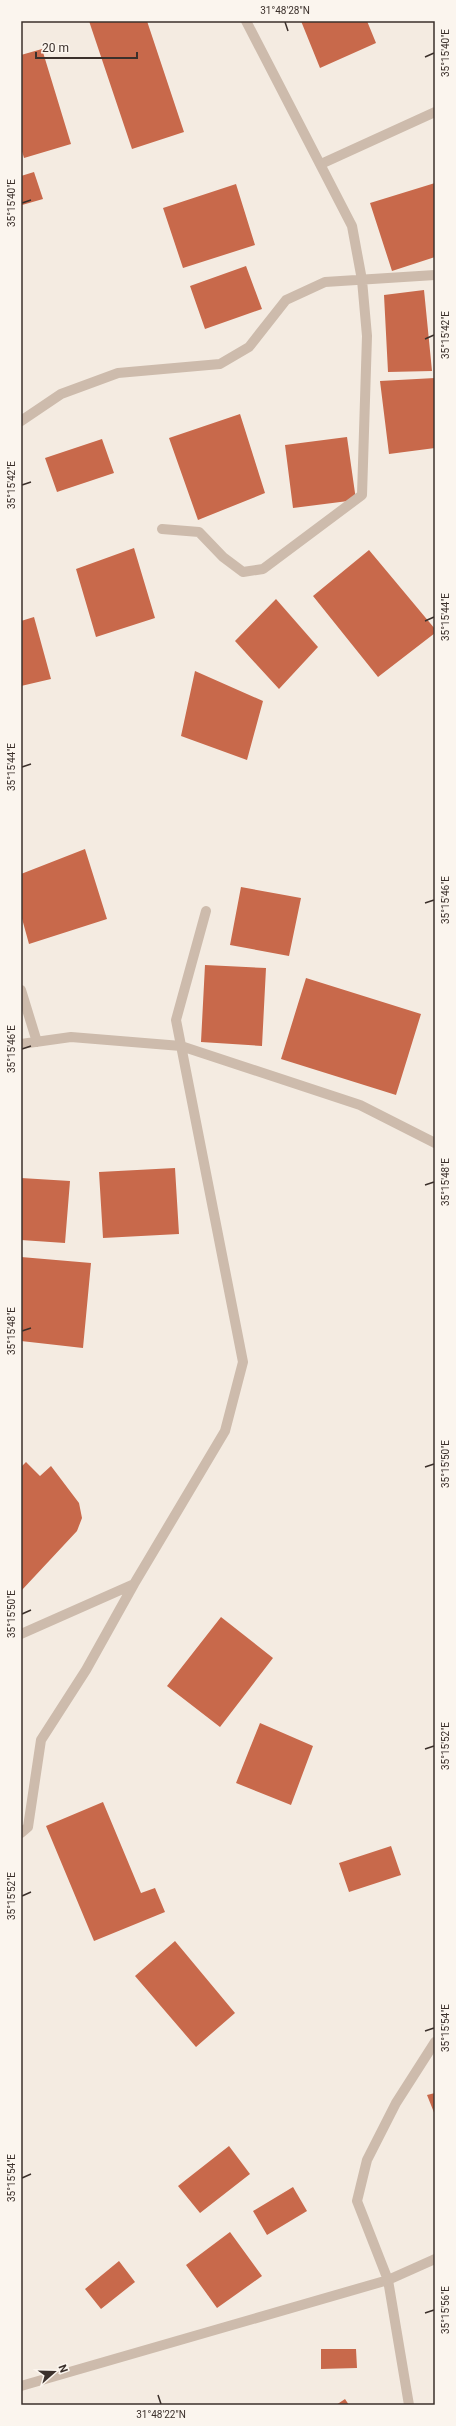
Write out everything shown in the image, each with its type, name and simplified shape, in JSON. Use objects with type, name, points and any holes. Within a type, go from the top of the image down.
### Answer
[{"type":"street","points":[[162,528],[199,532],[223,557],[243,572],[263,569],[362,495],[367,336],[362,280],[352,226],[246,21]]},
{"type":"street","points":[[321,164],[435,112]]},
{"type":"street","points":[[21,420],[61,394],[118,374],[220,364],[249,347],[286,300],[325,282],[435,275]]},
{"type":"street","points":[[21,1834],[28,1827],[40,1740],[86,1670],[134,1584],[225,1431],[243,1362],[176,1020],[206,911]]},
{"type":"street","points":[[21,990],[37,1042]]},
{"type":"street","points":[[21,1044],[71,1037],[181,1046],[360,1105],[435,1143]]},
{"type":"street","points":[[21,1634],[134,1584]]},
{"type":"street","points":[[409,2405],[388,2280],[357,2202],[367,2160],[396,2103],[435,2042]]},
{"type":"street","points":[[21,2386],[388,2280],[435,2259]]},
{"type":"building","points":[[89,21],[147,21],[184,132],[132,149]]},
{"type":"building","points":[[301,21],[367,21],[376,43],[320,68]]},
{"type":"building","points":[[42,49],[71,144],[24,158],[21,148],[21,55]]},
{"type":"building","points":[[34,172],[43,199],[22,205],[21,176]]},
{"type":"building","points":[[435,183],[435,257],[392,271],[370,203]]},
{"type":"building","points":[[236,184],[255,245],[183,268],[163,208]]},
{"type":"building","points":[[246,266],[262,309],[205,329],[190,286]]},
{"type":"building","points":[[424,290],[432,371],[388,372],[384,295]]},
{"type":"building","points":[[435,378],[435,448],[389,454],[380,381]]},
{"type":"building","points":[[240,414],[265,493],[198,520],[169,438]]},
{"type":"building","points":[[347,437],[356,500],[293,508],[285,445]]},
{"type":"building","points":[[102,439],[114,473],[57,492],[45,458]]},
{"type":"building","points":[[134,548],[155,618],[96,637],[76,569]]},
{"type":"building","points":[[369,550],[435,629],[435,633],[378,677],[313,596]]},
{"type":"building","points":[[276,599],[318,647],[279,689],[235,641]]},
{"type":"building","points":[[34,617],[51,679],[21,686],[21,621]]},
{"type":"building","points":[[195,671],[263,701],[247,760],[181,736]]},
{"type":"building","points":[[85,849],[107,919],[29,944],[21,915],[21,874]]},
{"type":"building","points":[[241,887],[301,898],[289,956],[230,945]]},
{"type":"building","points":[[205,965],[266,968],[262,1046],[201,1042]]},
{"type":"building","points":[[306,978],[421,1014],[396,1095],[281,1059]]},
{"type":"building","points":[[175,1168],[179,1234],[103,1238],[99,1172]]},
{"type":"building","points":[[21,1178],[70,1181],[65,1243],[21,1240]]},
{"type":"building","points":[[21,1257],[91,1263],[83,1348],[21,1341]]},
{"type":"building","points":[[26,1462],[40,1476],[51,1466],[79,1503],[82,1518],[77,1531],[21,1591],[21,1467]]},
{"type":"building","points":[[221,1617],[273,1658],[220,1727],[167,1686]]},
{"type":"building","points":[[260,1723],[313,1746],[291,1805],[236,1783]]},
{"type":"building","points":[[103,1802],[141,1893],[155,1888],[165,1912],[94,1941],[46,1826]]},
{"type":"building","points":[[391,1846],[401,1875],[349,1892],[339,1863]]},
{"type":"building","points":[[175,1941],[235,2013],[196,2047],[135,1976]]},
{"type":"building","points":[[435,2093],[435,2115],[427,2095]]},
{"type":"building","points":[[229,2146],[250,2174],[200,2213],[178,2186]]},
{"type":"building","points":[[293,2187],[307,2211],[267,2235],[253,2211]]},
{"type":"building","points":[[230,2232],[262,2276],[217,2308],[186,2265]]},
{"type":"building","points":[[119,2261],[135,2282],[101,2309],[85,2289]]},
{"type":"building","points":[[321,2349],[356,2349],[357,2368],[321,2369]]},
{"type":"building","points":[[345,2399],[349,2405],[336,2405]]}]
